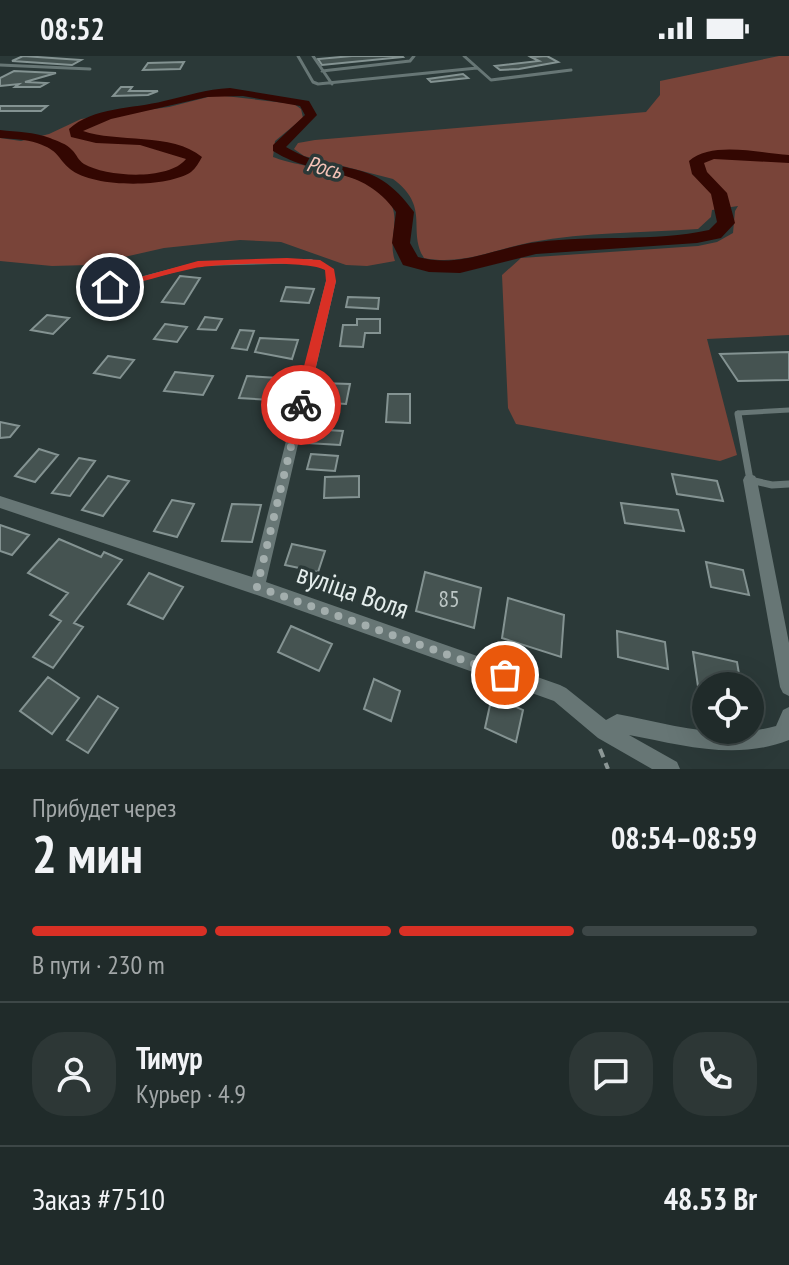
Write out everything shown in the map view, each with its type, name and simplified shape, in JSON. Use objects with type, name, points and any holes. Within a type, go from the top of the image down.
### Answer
[{"type":"street","points":[[257,587],[331,281]]},
{"type":"street","points":[[750,480],[789,687]]},
{"type":"street","name":"вуліца Воля","points":[[0,502],[257,587],[560,694],[605,731],[670,769]]},
{"type":"street","points":[[605,731],[617,723],[732,743],[764,740],[782,733],[789,716]]},
{"type":"lane","points":[[298,56],[313,82],[332,84],[477,68]]},
{"type":"lane","points":[[313,56],[332,84]]},
{"type":"lane","points":[[322,71],[410,61],[414,56]]},
{"type":"lane","points":[[464,56],[491,80],[571,70]]},
{"type":"lane","points":[[0,65],[90,69]]},
{"type":"lane","points":[[81,294],[198,264],[311,261],[329,269],[331,281]]},
{"type":"lane","points":[[789,410],[738,413],[750,480],[772,485],[789,484]]},
{"type":"shaded area","points":[[789,56],[789,335],[707,339],[737,455],[720,461],[516,424],[508,408],[502,275],[521,258],[698,246],[717,242],[733,233],[738,206],[712,210],[711,217],[698,229],[552,239],[478,256],[438,260],[424,258],[417,238],[415,209],[405,189],[393,179],[304,156],[294,149],[298,143],[315,140],[646,112],[660,95],[660,81]]},
{"type":"shaded area","points":[[216,95],[294,104],[301,109],[303,118],[275,141],[273,157],[357,179],[384,195],[394,213],[395,261],[367,266],[346,265],[281,242],[240,240],[164,248],[89,265],[52,266],[0,261],[0,138],[21,141],[49,134],[81,119],[169,107]]},
{"type":"building","points":[[23,56],[81,60],[72,65],[12,61]]},
{"type":"building","points":[[547,56],[558,62],[519,69],[500,70],[495,66],[539,61],[531,57]]},
{"type":"building","points":[[403,57],[322,65],[318,59]]},
{"type":"building","points":[[184,62],[180,69],[143,70],[148,63]]},
{"type":"building","points":[[14,71],[56,73],[25,82],[47,83],[40,87],[15,87],[19,84],[0,86],[0,78]]},
{"type":"building","points":[[463,74],[468,78],[431,82],[428,79]]},
{"type":"building","points":[[121,87],[132,87],[129,91],[158,91],[148,95],[113,96]]},
{"type":"building","points":[[0,106],[47,106],[41,111],[0,111]]},
{"type":"building","points":[[180,276],[200,278],[184,304],[162,302]]},
{"type":"building","points":[[286,287],[314,289],[309,303],[281,301]]},
{"type":"building","points":[[113,297],[127,298],[114,314],[100,313]]},
{"type":"building","points":[[348,297],[379,298],[378,309],[346,307]]},
{"type":"building","points":[[47,315],[69,318],[53,334],[31,330]]},
{"type":"building","points":[[205,317],[222,319],[216,330],[198,329]]},
{"type":"building","points":[[357,319],[380,319],[380,333],[365,333],[363,347],[340,346],[343,325],[357,325]]},
{"type":"building","points":[[165,324],[187,327],[177,342],[154,339]]},
{"type":"building","points":[[240,330],[254,331],[247,350],[232,348]]},
{"type":"building","points":[[260,338],[298,340],[292,359],[255,352]]},
{"type":"building","points":[[789,352],[789,380],[738,381],[720,354]]},
{"type":"building","points":[[108,356],[134,360],[120,378],[94,373]]},
{"type":"building","points":[[175,372],[213,376],[203,395],[164,391]]},
{"type":"building","points":[[247,376],[295,379],[289,401],[239,398]]},
{"type":"building","points":[[320,383],[350,384],[346,404],[316,402]]},
{"type":"building","points":[[388,394],[410,394],[410,423],[386,422]]},
{"type":"building","points":[[0,422],[19,426],[10,437],[0,438]]},
{"type":"building","points":[[310,429],[343,431],[340,445],[307,443]]},
{"type":"building","points":[[39,449],[58,455],[35,482],[15,476]]},
{"type":"building","points":[[311,454],[338,456],[335,471],[307,469]]},
{"type":"building","points":[[79,458],[95,461],[70,496],[52,493]]},
{"type":"building","points":[[672,474],[717,481],[723,501],[677,494]]},
{"type":"building","points":[[108,476],[129,481],[103,516],[82,510]]},
{"type":"building","points":[[359,476],[359,497],[324,498],[325,477]]},
{"type":"building","points":[[172,500],[194,504],[177,537],[154,531]]},
{"type":"building","points":[[621,503],[678,510],[684,531],[625,523]]},
{"type":"building","points":[[232,504],[261,505],[252,542],[222,541]]},
{"type":"building","points":[[0,525],[29,535],[12,555],[0,551]]},
{"type":"building","points":[[59,539],[101,557],[104,552],[122,560],[74,623],[83,627],[53,668],[33,657],[61,621],[50,615],[68,593],[28,573]]},
{"type":"building","points":[[292,544],[325,551],[318,572],[285,565]]},
{"type":"building","points":[[706,562],[743,570],[749,595],[711,587]]},
{"type":"building","points":[[425,572],[481,588],[474,628],[416,611]]},
{"type":"building","points":[[149,573],[183,587],[163,619],[128,604]]},
{"type":"building","points":[[508,598],[564,615],[561,657],[502,638]]},
{"type":"building","points":[[291,626],[332,644],[319,671],[278,652]]},
{"type":"building","points":[[617,631],[665,642],[668,669],[618,657]]},
{"type":"building","points":[[693,652],[737,662],[739,672],[696,672]]},
{"type":"building","points":[[48,677],[79,698],[52,734],[20,711]]},
{"type":"building","points":[[374,679],[400,691],[391,721],[364,709]]},
{"type":"building","points":[[98,696],[118,708],[88,753],[67,740]]},
{"type":"building","points":[[492,696],[523,710],[516,742],[485,728]]},
{"type":"waterway","name":"Рось","points":[[0,134],[43,140],[65,151],[76,166],[87,171],[140,179],[176,174],[188,167],[195,157],[141,141],[96,139],[76,134],[76,129],[107,116],[207,93],[256,94],[305,104],[311,115],[278,148],[312,164],[361,174],[376,181],[391,193],[405,212],[401,243],[410,261],[445,268],[536,248],[697,238],[715,234],[726,223],[719,193],[700,174],[696,161],[712,155],[789,159]]},
{"type":"way so far","points":[[301,405],[257,587],[505,675]]},
{"type":"route","points":[[110,287],[198,264],[320,263],[329,269],[331,281],[301,405]]}]
